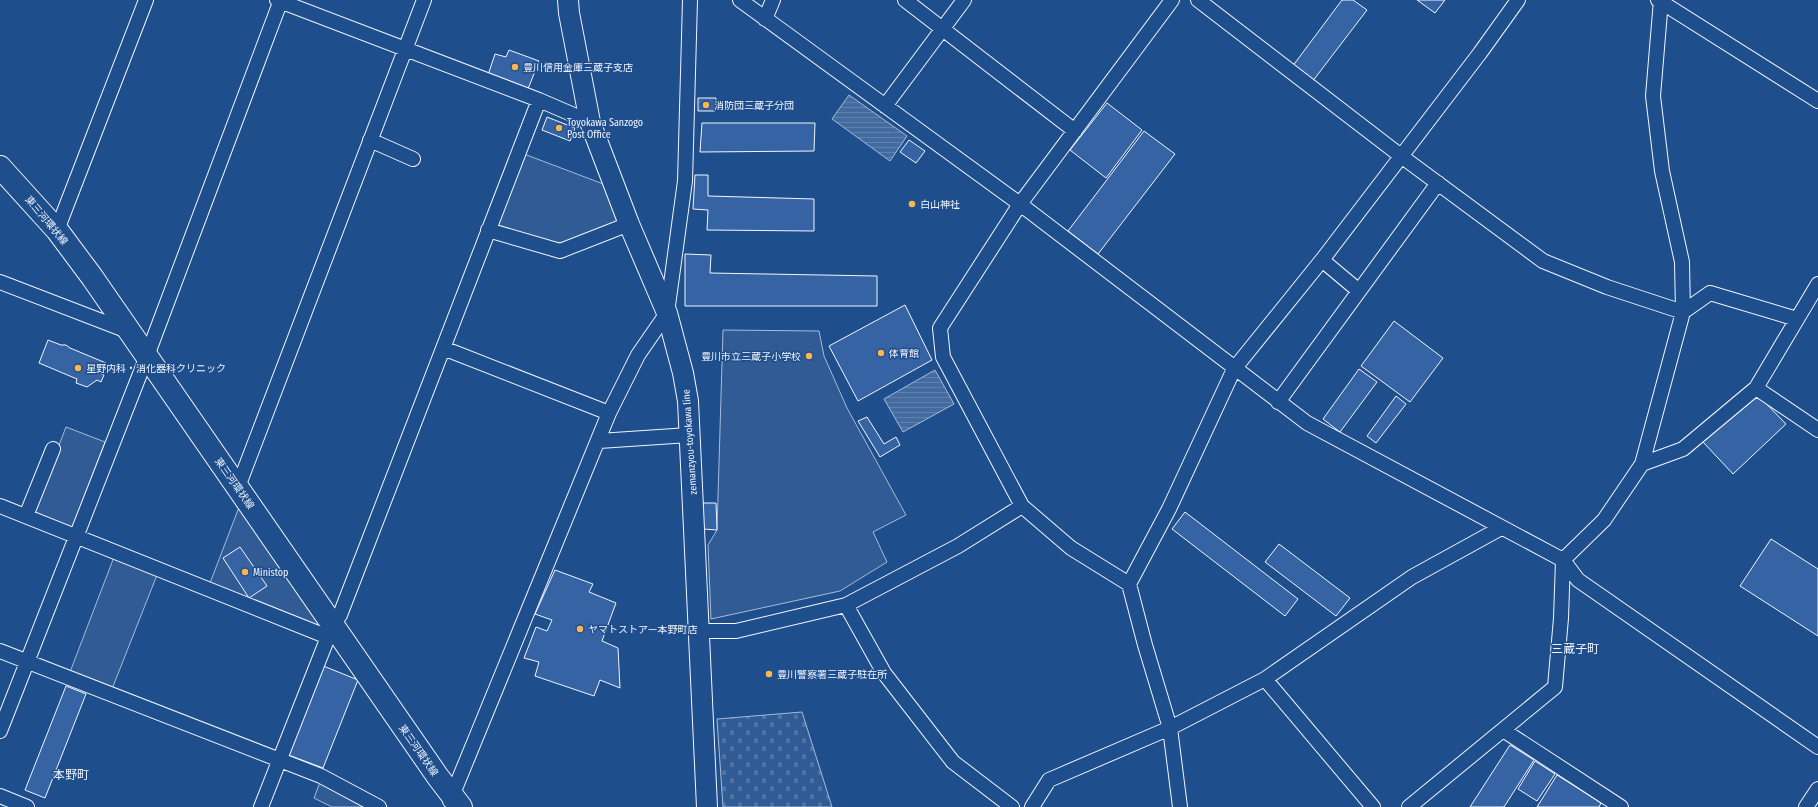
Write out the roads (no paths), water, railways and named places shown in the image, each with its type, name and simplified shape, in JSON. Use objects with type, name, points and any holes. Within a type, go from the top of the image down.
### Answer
[{"type":"main road","name":"zemanzyou-toyokawa line","points":[[568,0],[569,13],[590,122],[629,224],[667,312],[683,373],[688,401],[708,807]]},
{"type":"main road","name":"東三河環状線","points":[[0,167],[57,230],[130,332],[238,487],[330,631],[438,777],[454,803]]},
{"type":"street","points":[[57,230],[146,0]]},
{"type":"street","points":[[0,731],[147,356],[279,0],[405,50],[538,100],[590,122]]},
{"type":"street","points":[[238,487],[424,0]]},
{"type":"street","points":[[454,803],[609,413],[638,355],[667,312],[685,181],[690,0]]},
{"type":"street","points":[[740,0],[1020,204],[1234,369],[1307,423],[1563,560],[1578,580],[1818,747]]},
{"type":"street","points":[[765,19],[773,0]]},
{"type":"street","points":[[906,0],[1075,131]]},
{"type":"street","points":[[885,106],[964,0]]},
{"type":"street","points":[[1129,584],[1071,548],[1022,506],[943,357],[940,328],[1020,204],[1172,0]]},
{"type":"street","points":[[1198,0],[1401,156],[1543,261],[1607,286],[1683,312]]},
{"type":"street","points":[[1180,807],[1170,728],[1145,645],[1129,584],[1169,509],[1234,369],[1322,260],[1518,0]]},
{"type":"street","points":[[1409,807],[1555,687],[1561,618],[1563,560],[1604,520],[1642,464],[1683,312],[1682,262],[1662,171],[1653,96],[1660,1],[1818,101]]},
{"type":"street","points":[[261,807],[330,631],[340,615],[538,100]]},
{"type":"street","points":[[370,140],[413,159]]},
{"type":"street","points":[[1278,402],[1438,183]]},
{"type":"street","points":[[488,230],[560,251],[629,224]]},
{"type":"street","points":[[1322,260],[1359,291]]},
{"type":"street","points":[[0,282],[130,332]]},
{"type":"street","points":[[1642,464],[1683,449],[1756,388],[1818,284]]},
{"type":"street","points":[[1683,312],[1710,293],[1797,319]]},
{"type":"street","points":[[443,348],[609,413]]},
{"type":"street","points":[[1756,388],[1818,430]]},
{"type":"street","points":[[599,441],[689,435]]},
{"type":"street","points":[[26,516],[53,450]]},
{"type":"street","points":[[0,506],[75,537],[330,631]]},
{"type":"street","points":[[699,631],[736,631],[846,605],[958,546],[1022,506]]},
{"type":"street","points":[[1032,807],[1049,780],[1170,728],[1265,679],[1412,577],[1501,528]]},
{"type":"street","points":[[846,605],[884,673],[953,762],[1012,807]]},
{"type":"street","points":[[0,651],[321,776],[379,807]]},
{"type":"street","points":[[1265,679],[1373,807]]},
{"type":"street","points":[[1503,730],[1621,807]]},
{"type":"street","points":[[1806,807],[1818,789]]},
{"type":"street","points":[[0,796],[27,807]]},
{"type":"place","name":"豊川信用金庫三蔵子支店","points":[[515,67]]},
{"type":"place","name":"消防団三蔵子分団","points":[[706,105]]},
{"type":"place","name":"Toyokawa Sanzogo Post Office","points":[[559,128]]},
{"type":"place","name":"白山神社","points":[[912,204]]},
{"type":"place","name":"体育館","points":[[881,353]]},
{"type":"place","name":"豊川市立三蔵子小学校","points":[[809,356]]},
{"type":"place","name":"星野内科・消化器科クリニック","points":[[78,368]]},
{"type":"place","name":"Ministop","points":[[245,572]]},
{"type":"place","name":"ヤマトストアー本野町店","points":[[580,629]]},
{"type":"place","name":"豊川警察署三蔵子駐在所","points":[[769,674]]},
{"type":"district","name":"三蔵子町","points":[[1575,649]]},
{"type":"district","name":"本野町","points":[[71,775]]}]
